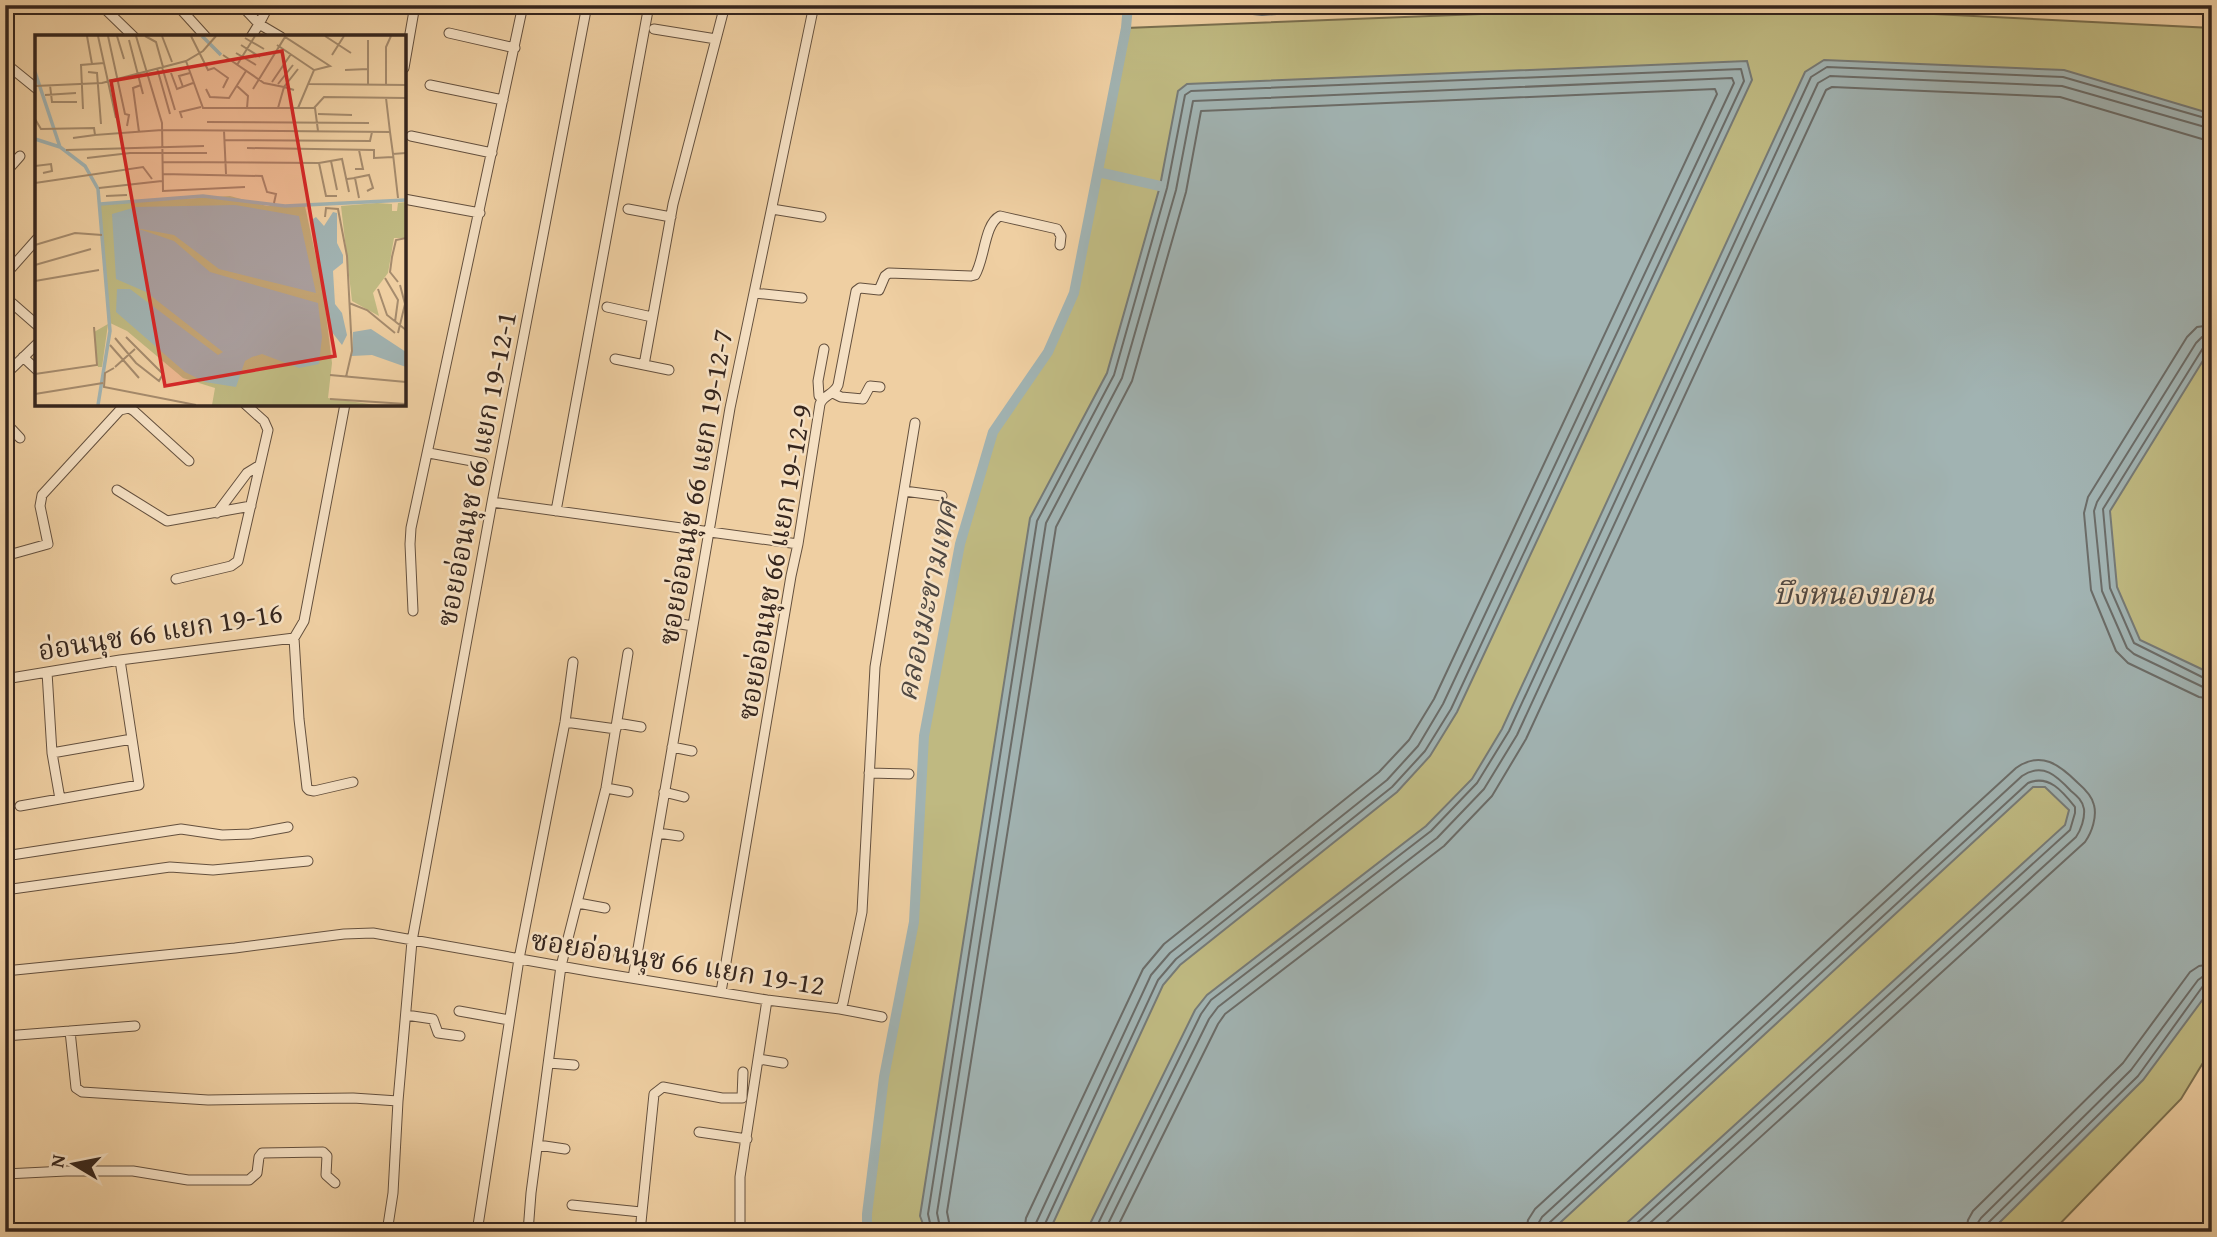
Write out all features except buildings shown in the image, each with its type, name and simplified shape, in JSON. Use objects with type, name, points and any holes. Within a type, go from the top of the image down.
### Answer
[{"type":"street","points":[[102,5],[132,35]]},
{"type":"street","points":[[177,5],[204,35]]},
{"type":"street","points":[[241,5],[259,24],[278,35]]},
{"type":"street","points":[[252,35],[269,5]]},
{"type":"street","points":[[406,57],[415,5]]},
{"type":"street","points":[[413,611],[411,528],[523,5]]},
{"type":"street","name":"ซอยอ่อนนุช 66 แยก 19-12-1","points":[[387,1232],[393,1193],[412,941],[587,5]]},
{"type":"street","points":[[556,511],[649,5]]},
{"type":"street","points":[[644,365],[671,217],[724,5]]},
{"type":"street","name":"ซอยอ่อนนุช 66 แยก 19-12-7","points":[[633,978],[730,408],[814,5]]},
{"type":"street","points":[[654,29],[716,39]]},
{"type":"street","points":[[449,33],[515,48]]},
{"type":"street","points":[[5,63],[35,87]]},
{"type":"street","points":[[430,85],[503,100]]},
{"type":"street","points":[[411,136],[492,153]]},
{"type":"street","points":[[5,173],[20,156]]},
{"type":"street","points":[[406,199],[480,213]]},
{"type":"street","points":[[628,209],[671,217]]},
{"type":"street","points":[[772,209],[821,217]]},
{"type":"street","name":"ซอยอ่อนนุช 66 แยก 19-12-9","points":[[721,992],[820,404],[838,385],[855,294],[858,289],[879,290],[889,273],[975,275],[991,222],[1000,216],[1057,229],[1060,232],[1060,245]]},
{"type":"street","points":[[5,275],[35,241]]},
{"type":"street","points":[[754,293],[802,298]]},
{"type":"street","points":[[5,297],[35,323]]},
{"type":"street","points":[[607,307],[652,317]]},
{"type":"street","points":[[5,375],[35,346]]},
{"type":"street","points":[[823,399],[819,396],[817,387],[824,349]]},
{"type":"street","points":[[23,357],[35,368]]},
{"type":"street","points":[[615,359],[669,369]]},
{"type":"street","points":[[833,393],[841,397],[863,399],[870,386],[880,387]]},
{"type":"street","points":[[176,579],[236,564],[268,430],[267,425],[247,406]]},
{"type":"street","name":"อ่อนนุช 66 แยก 19-16","points":[[5,679],[120,660],[294,638],[304,621],[345,406]]},
{"type":"street","points":[[5,556],[48,544],[40,506],[42,495],[120,410],[129,408],[135,411],[189,461]]},
{"type":"street","points":[[5,422],[20,438]]},
{"type":"street","name":"ซอยอ่อนนุช 66 แยก 19-12","points":[[5,971],[373,933],[767,1000],[840,1009],[862,912],[875,667],[915,423]]},
{"type":"street","points":[[429,453],[483,463]]},
{"type":"street","points":[[217,513],[247,473],[260,464]]},
{"type":"street","points":[[117,490],[167,521],[251,506]]},
{"type":"street","points":[[904,491],[942,496]]},
{"type":"street","points":[[492,502],[798,544]]},
{"type":"street","points":[[670,622],[692,626]]},
{"type":"street","points":[[294,638],[307,788],[314,791],[353,782]]},
{"type":"street","points":[[536,1232],[528,1231],[561,966],[606,788],[628,653]]},
{"type":"street","points":[[20,806],[139,785],[120,660]]},
{"type":"street","points":[[477,1232],[519,959],[565,722],[573,662]]},
{"type":"street","points":[[47,672],[52,753],[60,799]]},
{"type":"street","points":[[565,722],[641,727]]},
{"type":"street","points":[[52,753],[132,739]]},
{"type":"street","points":[[672,747],[692,751]]},
{"type":"street","points":[[869,773],[909,774]]},
{"type":"street","points":[[606,788],[628,792]]},
{"type":"street","points":[[664,792],[684,797]]},
{"type":"street","points":[[5,856],[181,829],[222,835],[250,834],[288,827]]},
{"type":"street","points":[[657,833],[679,836]]},
{"type":"street","points":[[5,890],[170,867],[213,870],[308,861]]},
{"type":"street","points":[[578,903],[605,908]]},
{"type":"street","points":[[619,956],[636,960]]},
{"type":"street","points":[[740,1232],[740,1177],[767,1000]]},
{"type":"street","points":[[840,1009],[882,1017]]},
{"type":"street","points":[[459,1011],[509,1020]]},
{"type":"street","points":[[405,1015],[433,1019],[438,1033],[460,1036]]},
{"type":"street","points":[[5,1036],[135,1026]]},
{"type":"street","points":[[70,1031],[76,1088],[82,1092],[208,1100],[354,1098],[398,1101]]},
{"type":"street","points":[[759,1059],[783,1063]]},
{"type":"street","points":[[549,1063],[573,1065]]},
{"type":"street","points":[[640,1232],[654,1094],[663,1087],[722,1098],[742,1098],[743,1072]]},
{"type":"street","points":[[699,1132],[747,1139]]},
{"type":"street","points":[[538,1145],[565,1149]]},
{"type":"street","points":[[5,1174],[133,1171],[187,1180],[250,1180],[257,1173],[259,1157],[266,1152],[323,1152],[327,1156],[326,1175],[335,1183]]},
{"type":"street","points":[[572,1205],[641,1212]]},
{"type":"shaded area","points":[[1711,5],[2212,28],[2212,1048],[2181,1099],[2052,1232],[867,1232],[884,1077],[914,922],[924,736],[960,544],[993,432],[1048,352],[1074,293],[1126,28]]},
{"type":"water","points":[[1218,5],[1399,5],[1262,15],[1234,12]]},
{"type":"water","name":"บึงหนองบอน","points":[[1824,60],[2064,70],[2212,114],[2212,346],[2110,511],[2117,587],[2140,640],[2212,674],[2212,987],[2143,1080],[1988,1232],[1617,1232],[2065,825],[2069,810],[2045,787],[2033,787],[1550,1232],[1086,1232],[1195,1010],[1207,995],[1426,826],[1472,779],[1502,729],[1805,72]]},
{"type":"water","points":[[1747,61],[1752,80],[1457,712],[1430,756],[1397,792],[1180,965],[1163,985],[1049,1232],[926,1232],[920,1216],[1030,518],[1107,373],[1160,186],[1178,91],[1187,84]]},
{"type":"waterway","name":"คลองมะขามเทศ","points":[[867,1232],[884,1077],[914,922],[924,736],[960,544],[993,432],[1048,352],[1074,293],[1126,28],[1128,5]]},
{"type":"waterway","points":[[1098,172],[1160,186]]}]
